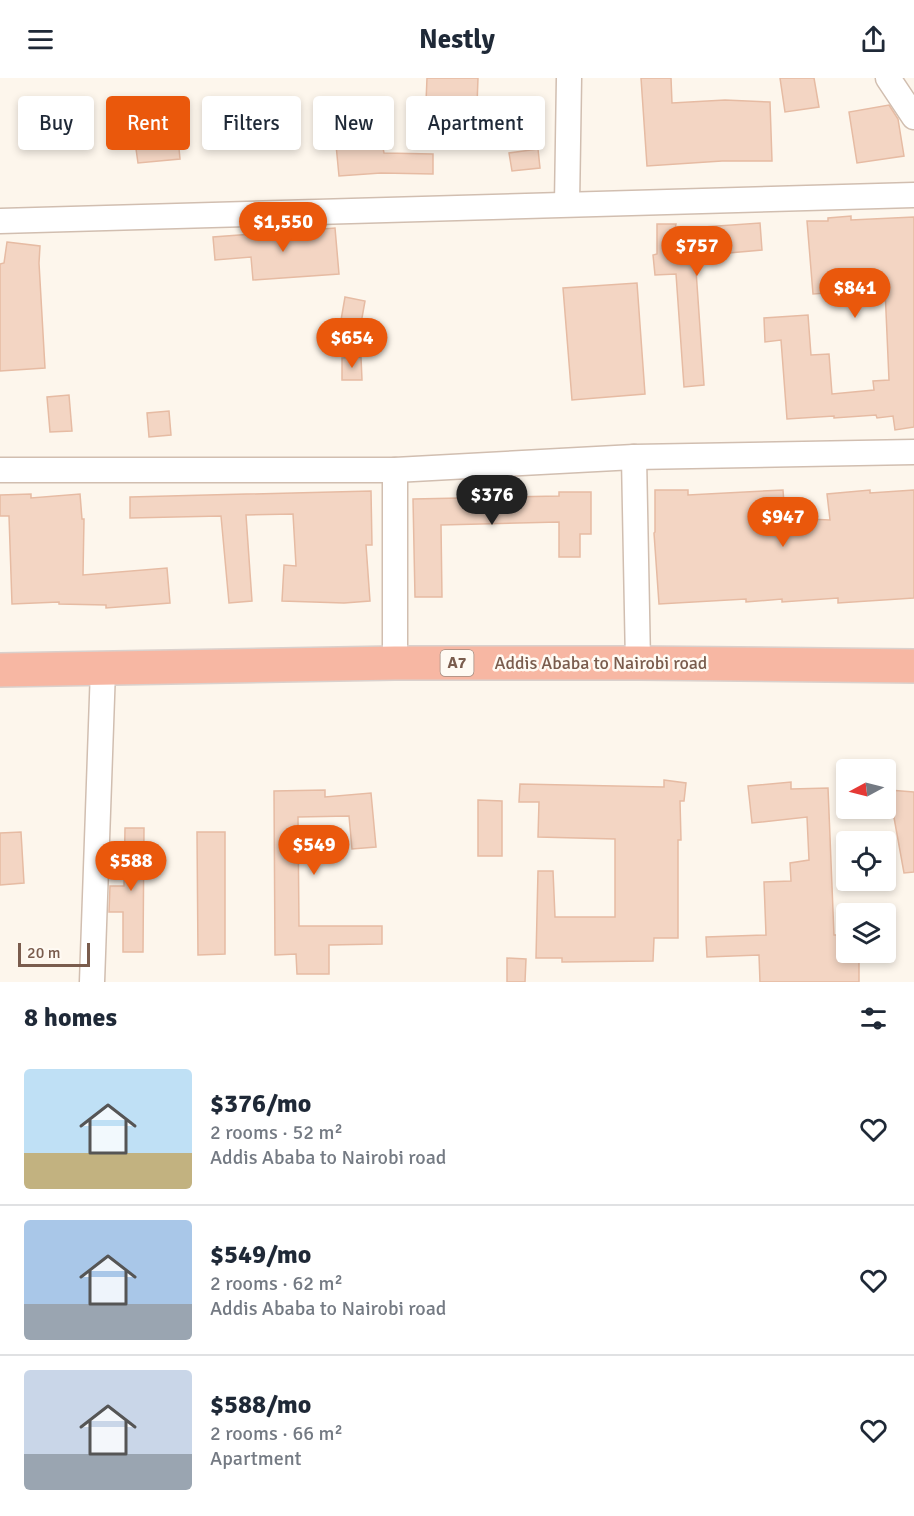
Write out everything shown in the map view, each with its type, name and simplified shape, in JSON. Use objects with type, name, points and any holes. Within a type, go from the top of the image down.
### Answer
[{"type":"highway","name":"Addis Ababa to Nairobi road","points":[[0,670],[395,663],[914,666]]},
{"type":"street","points":[[567,204],[569,78]]},
{"type":"street","points":[[888,78],[914,117]]},
{"type":"street","points":[[0,221],[914,195]]},
{"type":"street","points":[[0,470],[395,470],[634,457],[914,452]]},
{"type":"street","points":[[634,457],[638,663]]},
{"type":"street","points":[[395,470],[395,663]]},
{"type":"street","points":[[92,982],[103,669]]},
{"type":"building","points":[[427,78],[478,78],[477,96],[426,96]]},
{"type":"building","points":[[641,78],[671,78],[672,103],[725,100],[770,102],[772,161],[722,161],[647,166]]},
{"type":"building","points":[[780,78],[814,78],[819,107],[785,112]]},
{"type":"building","points":[[889,105],[898,119],[904,156],[857,163],[849,112]]},
{"type":"building","points":[[136,150],[179,150],[180,159],[138,163]]},
{"type":"building","points":[[337,150],[383,150],[384,153],[433,154],[433,174],[381,173],[339,176]]},
{"type":"building","points":[[538,150],[540,168],[512,171],[509,153]]},
{"type":"building","points":[[851,216],[851,220],[914,217],[914,427],[895,430],[893,416],[787,419],[781,340],[765,342],[764,318],[808,315],[811,355],[829,354],[832,394],[874,390],[873,381],[889,380],[885,289],[813,294],[807,221],[828,221],[828,218]]},
{"type":"building","points":[[760,223],[762,250],[695,256],[704,385],[684,387],[676,274],[655,275],[653,255],[657,254],[657,224],[676,224],[675,229]]},
{"type":"building","points":[[335,228],[339,274],[253,280],[251,257],[215,260],[213,237]]},
{"type":"building","points":[[7,242],[40,246],[45,368],[0,371],[0,264],[4,263]]},
{"type":"building","points":[[637,283],[645,394],[572,400],[563,288]]},
{"type":"building","points":[[345,297],[365,301],[357,346],[337,343]]},
{"type":"building","points":[[361,357],[362,380],[342,380],[342,358]]},
{"type":"building","points":[[69,395],[72,431],[50,432],[47,397]]},
{"type":"building","points":[[169,411],[171,435],[149,437],[147,413]]},
{"type":"building","points":[[655,490],[688,490],[688,495],[783,490],[785,518],[830,520],[827,494],[870,490],[870,493],[914,490],[914,598],[838,603],[838,598],[782,602],[782,599],[746,602],[746,599],[659,604],[654,533]]},
{"type":"building","points":[[371,491],[372,545],[366,545],[370,601],[344,603],[282,601],[284,565],[296,566],[293,514],[246,515],[252,601],[229,603],[221,516],[130,518],[130,497]]},
{"type":"building","points":[[559,492],[591,492],[591,534],[580,534],[580,557],[559,557],[559,522],[441,525],[442,597],[415,597],[413,499],[559,496]]},
{"type":"building","points":[[31,494],[31,498],[80,494],[82,519],[84,519],[83,575],[167,568],[170,603],[106,608],[106,605],[59,604],[59,602],[12,604],[9,516],[0,516],[0,495]]},
{"type":"building","points":[[664,780],[686,783],[684,801],[680,801],[678,938],[654,938],[653,961],[562,962],[562,958],[536,958],[538,871],[553,871],[555,917],[615,917],[615,839],[538,837],[539,802],[519,802],[520,784],[664,787]]},
{"type":"building","points":[[791,782],[791,789],[828,788],[836,963],[859,963],[859,982],[760,982],[759,955],[707,957],[706,937],[766,935],[764,882],[791,881],[790,863],[809,860],[807,817],[752,823],[748,786]]},
{"type":"building","points":[[325,790],[325,797],[371,793],[376,847],[352,849],[349,816],[298,817],[299,926],[382,926],[382,944],[329,945],[329,974],[297,974],[296,954],[275,955],[274,791]]},
{"type":"building","points":[[896,791],[914,792],[914,872],[904,873],[894,819]]},
{"type":"building","points":[[478,800],[502,801],[502,856],[478,856]]},
{"type":"building","points":[[125,828],[144,828],[143,952],[123,952],[123,912],[109,912],[110,886],[124,886]]},
{"type":"building","points":[[21,832],[24,883],[0,885],[0,833]]},
{"type":"building","points":[[197,832],[225,832],[225,954],[198,955]]},
{"type":"building","points":[[507,958],[526,959],[525,982],[507,982]]}]
